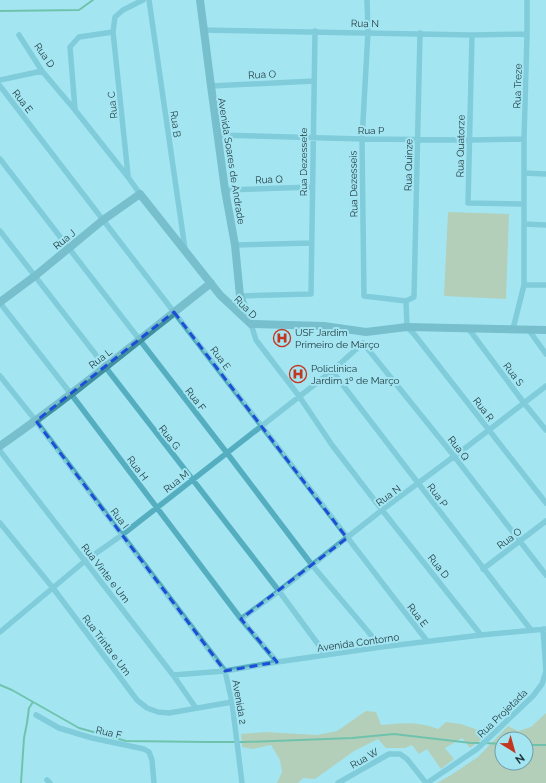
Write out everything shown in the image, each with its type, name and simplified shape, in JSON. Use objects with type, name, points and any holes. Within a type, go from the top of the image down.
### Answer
[{"type":"street","points":[[75,110],[70,47],[79,37],[113,32],[115,18],[123,10],[142,0]]},
{"type":"street","name":"Rua B","points":[[149,0],[185,251]]},
{"type":"street","name":"Avenida Soares de Andrade","points":[[200,0],[210,86],[225,190],[235,245],[240,296],[251,324]]},
{"type":"street","name":"Rua Dezesseis","points":[[367,0],[368,32],[362,140],[364,296],[406,300]]},
{"type":"street","name":"Rua Treze","points":[[513,329],[524,285],[524,139],[527,0]]},
{"type":"street","name":"Rua N","points":[[203,30],[472,35],[527,34]]},
{"type":"street","name":"Rua Dezessete","points":[[240,296],[310,294],[314,31]]},
{"type":"street","name":"Rua C","points":[[113,32],[128,177]]},
{"type":"street","name":"Rua Quinze","points":[[406,300],[414,297],[420,33]]},
{"type":"street","name":"Rua D","points":[[19,35],[42,71],[75,110],[220,295],[251,324],[256,340],[299,396],[332,445],[481,634]]},
{"type":"street","name":"Rua Quatorze","points":[[472,35],[468,203],[524,204]]},
{"type":"street","points":[[0,80],[42,71]]},
{"type":"street","name":"Rua O","points":[[210,86],[314,81]]},
{"type":"street","name":"Rua E","points":[[0,86],[427,642]]},
{"type":"street","name":"Rua P","points":[[218,135],[362,140],[524,139]]},
{"type":"street","name":"Rua F","points":[[0,159],[312,565],[381,647]]},
{"type":"street","points":[[524,173],[546,174]]},
{"type":"street","name":"Rua Q","points":[[225,190],[312,187]]},
{"type":"street","name":"Rua J","points":[[0,302],[35,276],[103,220],[140,194]]},
{"type":"street","points":[[524,224],[546,224]]},
{"type":"street","name":"Rua G","points":[[0,231],[279,591],[326,655]]},
{"type":"street","points":[[235,245],[311,243]]},
{"type":"street","name":"Rua L","points":[[0,446],[71,394],[211,283]]},
{"type":"street","points":[[524,285],[546,285]]},
{"type":"street","points":[[406,300],[407,327]]},
{"type":"street","name":"Rua H","points":[[0,302],[241,619],[277,662]]},
{"type":"street","points":[[251,324],[324,326],[366,332],[407,327],[546,330]]},
{"type":"street","name":"Rua R","points":[[407,327],[546,502]]},
{"type":"street","name":"Rua S","points":[[468,328],[546,430]]},
{"type":"street","points":[[528,329],[546,354]]},
{"type":"street","points":[[364,343],[366,332]]},
{"type":"street","name":"Rua Q","points":[[364,343],[546,575]]},
{"type":"street","name":"Rua M","points":[[0,632],[86,561],[122,535],[332,371],[364,343]]},
{"type":"street","name":"Rua P","points":[[332,371],[531,630]]},
{"type":"street","name":"Rua I","points":[[0,376],[36,421],[225,671]]},
{"type":"street","name":"Rua N","points":[[241,619],[546,386]]},
{"type":"street","name":"Rua Vinte e Um","points":[[0,451],[173,675],[196,708]]},
{"type":"street","name":"Rua O","points":[[484,569],[546,521]]},
{"type":"street","name":"Rua Trinta e Um","points":[[0,523],[53,588],[137,700],[147,708],[158,712],[169,713],[232,702]]},
{"type":"street","name":"Avenida Contorno","points":[[173,675],[225,671],[277,662],[481,634],[545,629]]},
{"type":"street","name":"Rua Projetada","points":[[426,783],[477,749],[544,684],[546,671],[545,629]]},
{"type":"street","name":"Avenida 2","points":[[225,671],[232,702],[242,783]]},
{"type":"street","name":"Rua F","points":[[36,715],[59,728],[92,738],[144,749],[150,752],[154,783]]},
{"type":"street","name":"Rua W","points":[[338,783],[389,754],[400,754],[407,759],[426,783]]},
{"type":"highlighted area","points":[[174,312],[347,538],[241,619],[277,662],[225,671],[36,421]]},
{"type":"shaded area","points":[[448,212],[509,214],[506,299],[444,296]]},
{"type":"shaded area","points":[[366,711],[376,712],[381,725],[403,723],[430,726],[438,729],[446,722],[461,724],[489,734],[470,748],[462,738],[445,748],[454,759],[441,769],[427,749],[419,754],[412,745],[405,748],[386,748],[378,739],[354,751],[315,779],[303,778],[298,783],[277,783],[282,772],[280,760],[271,745],[253,749],[242,747],[241,734],[266,732],[317,735],[337,731]]},
{"type":"shaded area","points":[[546,713],[546,783],[437,783],[478,757],[494,740],[494,771],[534,771],[534,731],[518,731],[531,727]]},
{"type":"shaded area","points":[[508,726],[518,731],[503,731]]},
{"type":"waterway","points":[[0,11],[79,10],[93,0]]},
{"type":"waterway","points":[[0,685],[12,690],[79,728],[126,741],[244,742],[352,738],[394,734],[481,743]]},
{"type":"waterway","points":[[21,783],[24,738],[29,708],[33,702]]},
{"type":"waterway","points":[[485,743],[494,744]]},
{"type":"waterway","points":[[534,745],[546,745]]},
{"type":"place","name":"USF Jardim Primeiro de Março","points":[[282,338]]},
{"type":"place","name":"Policlínica Jardim 1º de Março","points":[[298,374]]}]
